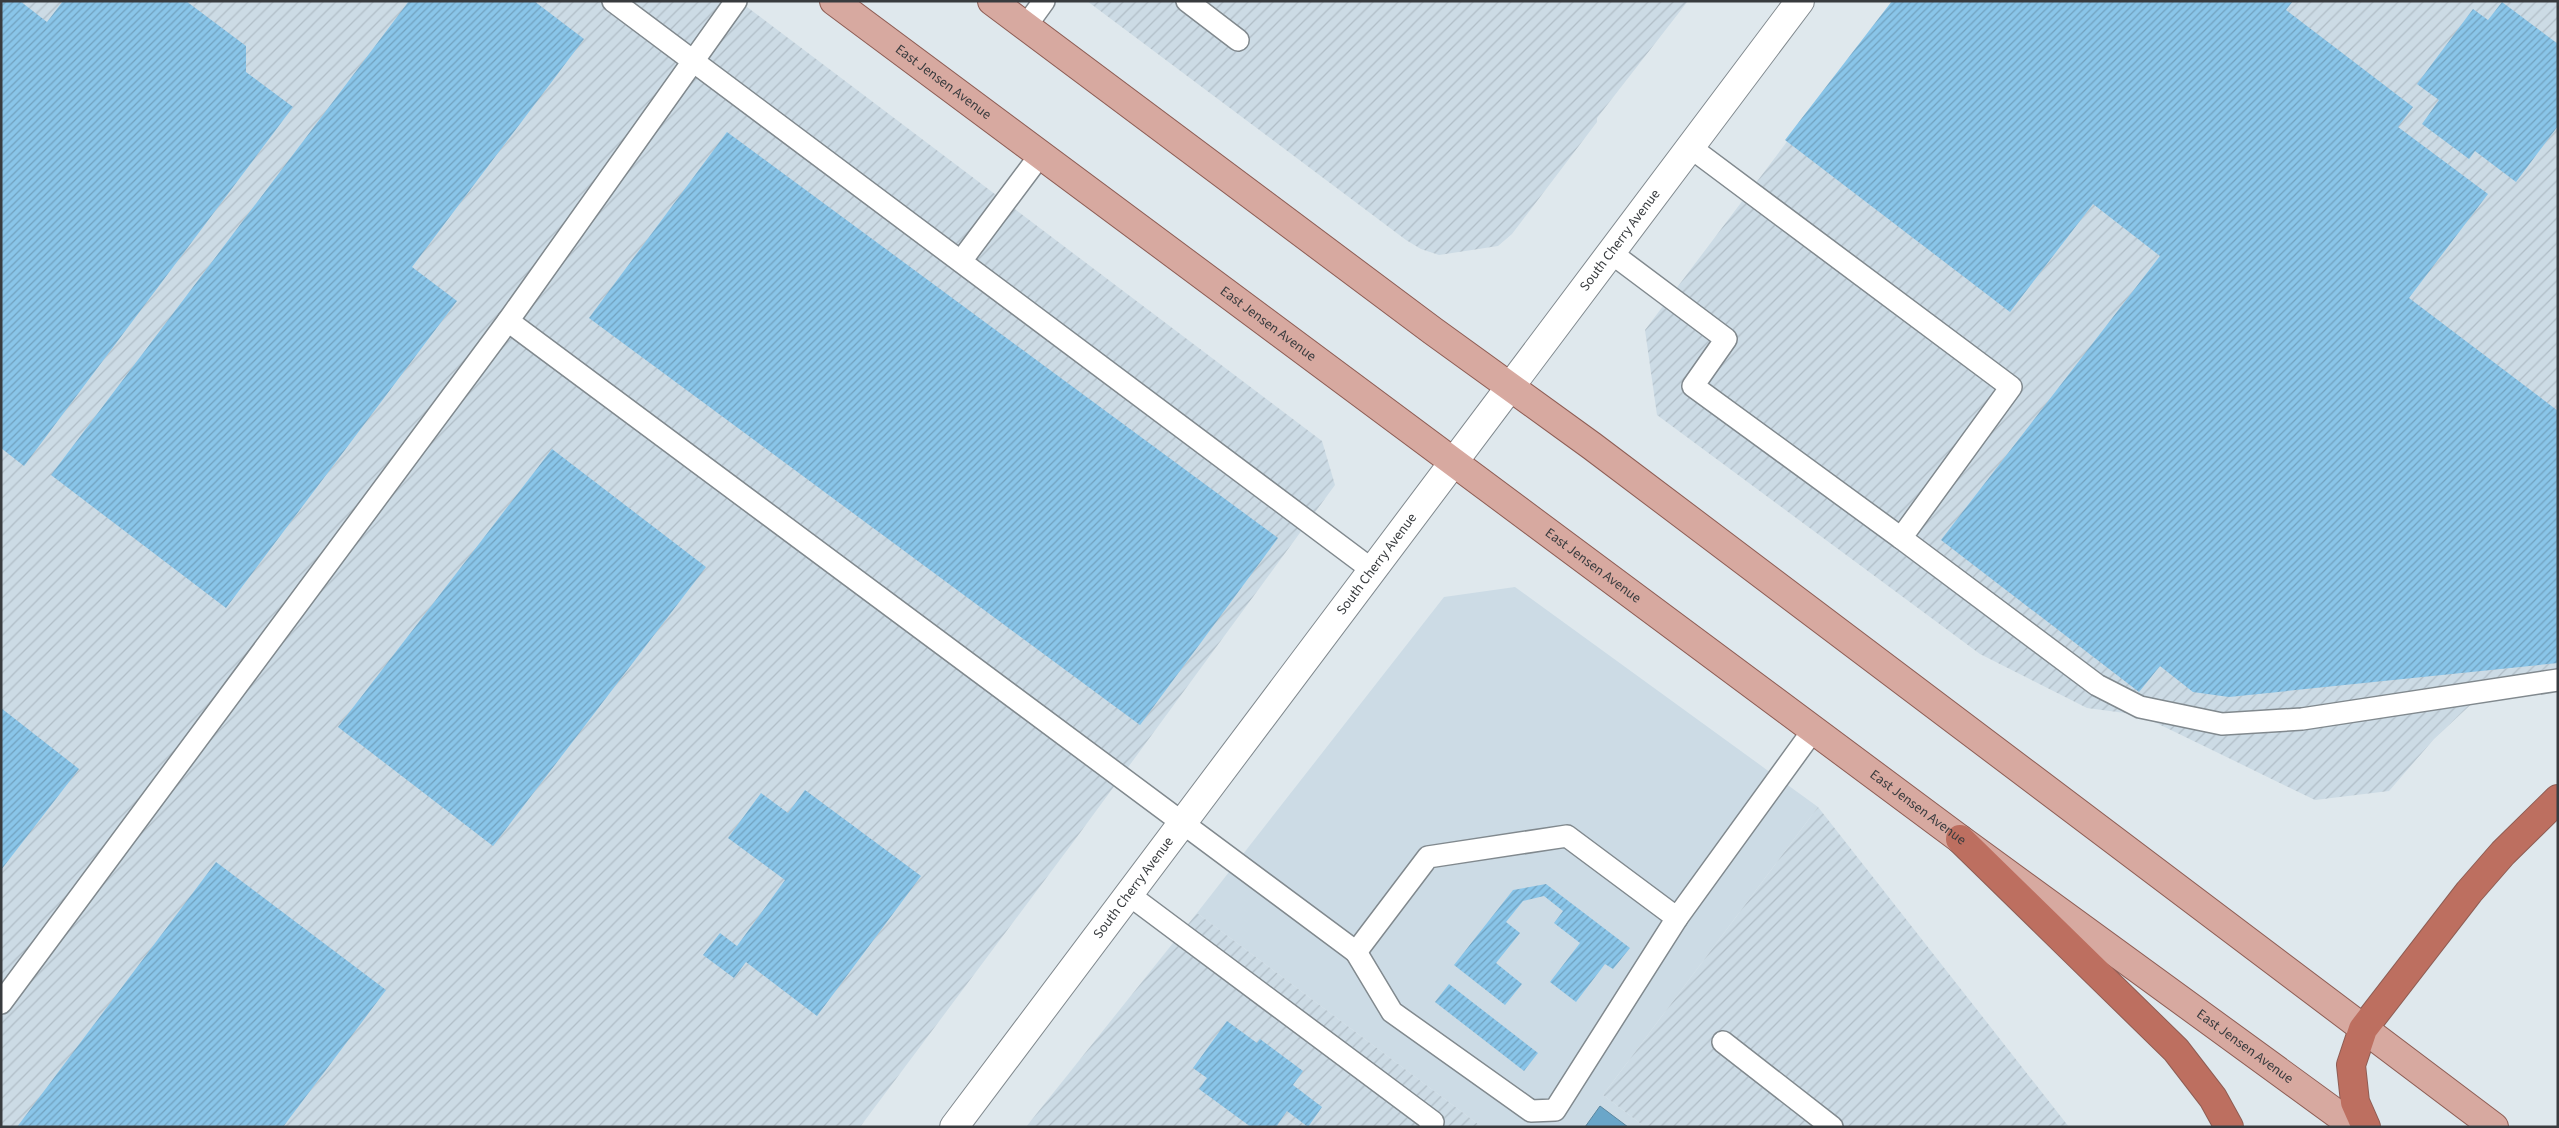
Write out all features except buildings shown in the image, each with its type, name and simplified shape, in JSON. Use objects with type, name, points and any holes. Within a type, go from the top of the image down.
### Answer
[{"type":"highway","points":[[2366,1127],[2355,1102],[2351,1065],[2363,1029],[2469,892],[2503,852],[2558,799]]},
{"type":"highway","points":[[1960,838],[2176,1050],[2213,1098],[2229,1127]]},
{"type":"main road","name":"East Jensen Avenue","points":[[834,1],[1960,838],[2355,1127]]},
{"type":"main road","points":[[992,1],[1508,387],[1617,465],[2494,1127]]},
{"type":"street","name":"South Cherry Avenue","points":[[954,1127],[1453,460],[1800,1]]},
{"type":"lane","points":[[613,1],[1372,569]]},
{"type":"lane","points":[[1,1003],[508,321],[692,60],[736,1]]},
{"type":"lane","points":[[1026,26],[1044,1]]},
{"type":"lane","points":[[1187,1],[1238,40]]},
{"type":"lane","points":[[1690,147],[2011,387],[1901,538]]},
{"type":"lane","points":[[961,261],[1041,154]]},
{"type":"lane","points":[[1610,252],[1726,339],[1693,386],[1901,538],[2097,685],[2119,698],[2149,709],[2222,724],[2302,719],[2558,680]]},
{"type":"lane","points":[[508,321],[1356,952],[1392,1012],[1531,1111],[1555,1110],[1677,918],[1814,729]]},
{"type":"lane","points":[[1356,952],[1428,857],[1567,836],[1677,918]]},
{"type":"lane","points":[[1128,894],[1433,1122],[1430,1127]]},
{"type":"lane","points":[[1723,1042],[1832,1127]]},
{"type":"shaded area","points":[[1,1],[739,1],[1322,441],[1335,485],[1074,841],[860,1127],[1,1127]]},
{"type":"shaded area","points":[[1087,1],[1688,1],[1597,118],[1597,122],[1512,234],[1498,246],[1439,255],[1421,249],[1406,240]]},
{"type":"shaded area","points":[[1893,1],[2558,1],[2558,687],[2480,696],[2434,739],[2389,791],[2315,800],[2140,715],[2087,708],[1980,654],[1657,415],[1645,330]]},
{"type":"shaded area","points":[[1515,587],[1818,807],[1603,1095],[1645,1127],[1482,1127],[1197,913],[1444,597]]},
{"type":"shaded area","points":[[1818,807],[2069,1127],[1645,1127],[1603,1095]]},
{"type":"shaded area","points":[[1197,913],[1482,1127],[1026,1127]]},
{"type":"water","points":[[1600,1106],[1628,1127],[1585,1127]]}]
